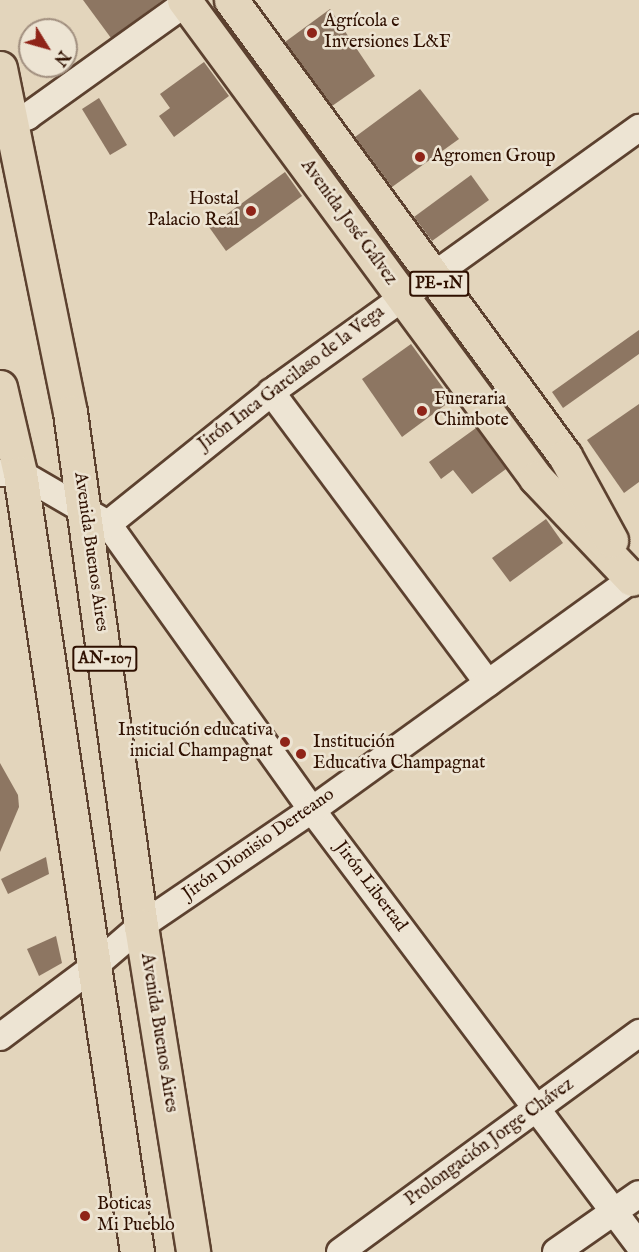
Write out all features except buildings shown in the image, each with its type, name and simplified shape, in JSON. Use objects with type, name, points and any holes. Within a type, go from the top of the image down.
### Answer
[{"type":"main road","name":"Avenida José Gálvez","points":[[231,0],[566,456],[637,583]]},
{"type":"main road","name":"Avenida José Gálvez","points":[[187,1],[536,478],[637,583]]},
{"type":"main road","name":"Avenida Buenos Aires","points":[[0,68],[6,125],[97,516],[141,926],[193,1252]]},
{"type":"main road","name":"AN-107","points":[[0,387],[10,473],[137,1252]]},
{"type":"street","points":[[6,125],[187,1]]},
{"type":"street","name":"Jirón Inca Garcilaso de la Vega","points":[[97,516],[639,128]]},
{"type":"street","points":[[271,392],[488,683]]},
{"type":"street","points":[[10,473],[97,516]]},
{"type":"street","name":"Jirón Libertad","points":[[97,516],[312,810],[639,1245]]},
{"type":"street","name":"Jirón Dionisio Derteano","points":[[0,1036],[92,969],[141,926],[312,810],[488,683],[637,583]]},
{"type":"street","name":"Prolongación Jorge Chávez","points":[[340,1252],[639,1033]]},
{"type":"street","points":[[556,1252],[615,1214],[639,1194]]},
{"type":"place","name":"Agrícola e Inversiones L&F","points":[[312,33]]},
{"type":"place","name":"Agromen Group","points":[[420,157]]},
{"type":"place","name":"Hostal Palacio Real","points":[[251,211]]},
{"type":"place","name":"Funeraria Chimbote","points":[[422,411]]},
{"type":"place","name":"Institución educativa inicial Champagnat","points":[[285,742]]},
{"type":"place","name":"Institución Educativa Champagnat","points":[[301,754]]},
{"type":"place","name":"Boticas Mi Pueblo","points":[[85,1216]]}]
